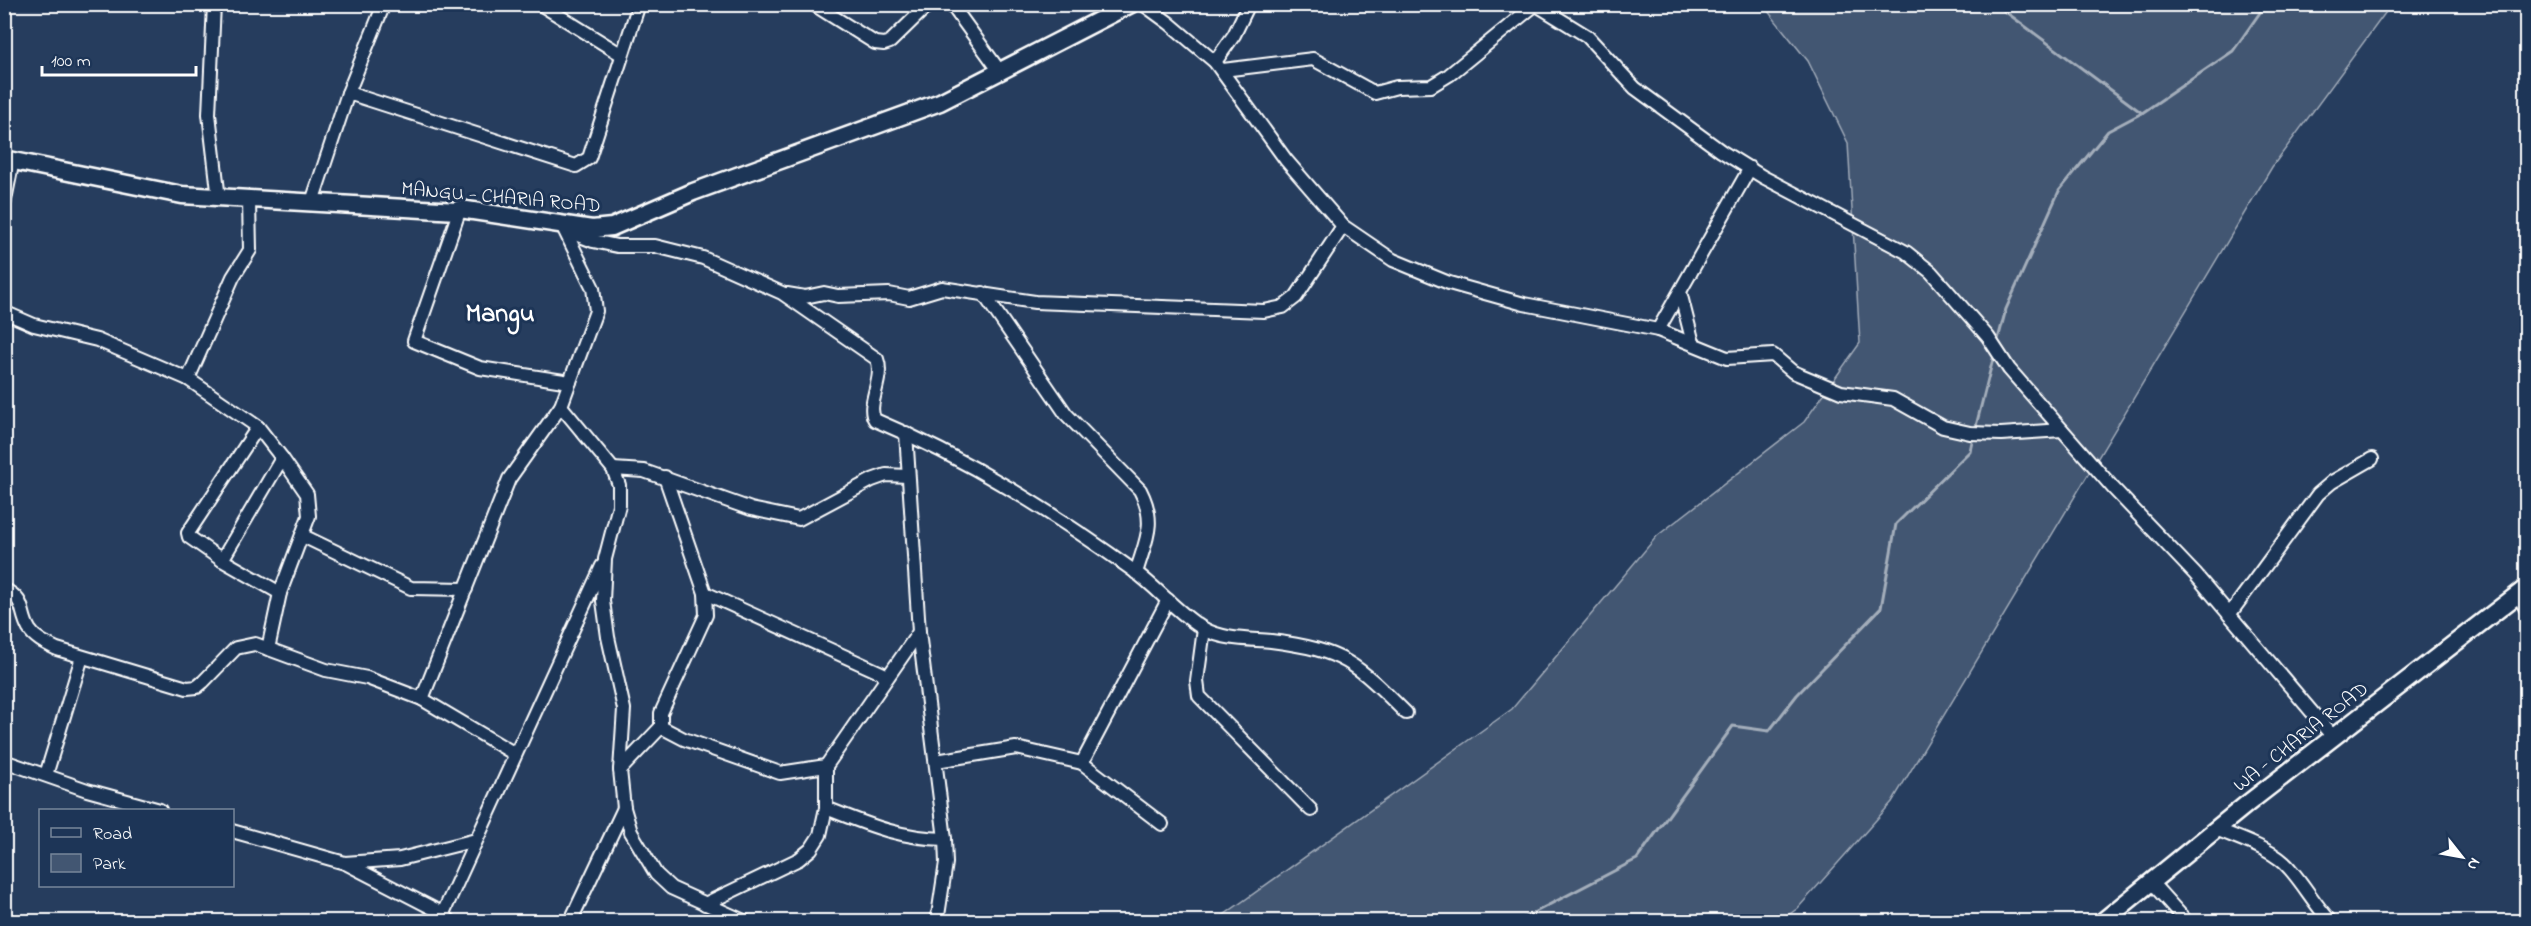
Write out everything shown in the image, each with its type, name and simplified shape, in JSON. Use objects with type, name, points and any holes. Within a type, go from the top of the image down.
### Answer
[{"type":"street","points":[[214,4],[209,114],[219,199]]},
{"type":"street","points":[[312,202],[348,93],[384,4]]},
{"type":"street","points":[[348,93],[576,166],[589,158],[639,4]]},
{"type":"street","points":[[813,4],[875,42],[884,44],[890,42],[929,4]]},
{"type":"street","points":[[951,4],[1001,73]]},
{"type":"street","name":"MANGU - CHARIA ROAD","points":[[9,160],[148,190],[219,199],[457,211],[460,209],[592,229],[612,227],[726,180],[940,102],[1001,73],[1131,4]]},
{"type":"street","points":[[1143,4],[1219,66],[1286,160],[1343,226],[1393,260],[1449,283],[1524,304],[1658,330],[1727,358],[1773,355],[1793,372],[1840,392],[1893,399],[1943,427],[1970,433],[2001,434],[2062,430]]},
{"type":"street","points":[[1219,66],[1249,4]]},
{"type":"street","points":[[541,5],[622,55]]},
{"type":"street","points":[[1219,66],[1313,59],[1375,93],[1397,87],[1431,86],[1449,75],[1536,5],[1587,36],[1635,88],[1677,120],[1750,168],[1906,252],[1931,272],[1977,324],[2009,369],[2229,615],[2333,737]]},
{"type":"street","points":[[4,205],[9,160]]},
{"type":"street","points":[[1658,330],[1750,168]]},
{"type":"street","points":[[188,379],[233,277],[250,250],[249,201]]},
{"type":"street","points":[[460,209],[414,341],[480,368],[570,381]]},
{"type":"street","points":[[547,222],[592,241],[617,246],[655,246],[679,250],[782,293],[877,359],[880,379],[872,415],[875,420],[976,467],[1025,496],[1136,573],[1204,629],[1221,636],[1326,651],[1347,659],[1368,674],[1406,713]]},
{"type":"street","points":[[782,293],[805,297],[824,293],[889,294],[909,298],[942,288],[1035,302],[1264,311],[1283,308],[1296,297],[1343,226]]},
{"type":"street","points":[[422,699],[513,472],[561,406],[596,311],[593,288],[564,229]]},
{"type":"street","points":[[1680,292],[1693,344]]},
{"type":"street","points":[[983,293],[1066,414],[1140,490],[1148,505],[1151,521],[1136,573]]},
{"type":"street","points":[[4,312],[34,325],[97,340],[188,379],[258,427],[307,494],[310,506],[303,536],[280,593],[268,649]]},
{"type":"street","points":[[561,406],[613,469],[620,495],[605,559],[603,601],[608,637],[624,709],[620,770],[624,808],[631,832],[656,874],[671,888],[746,921]]},
{"type":"street","points":[[258,427],[188,533],[189,537],[222,560],[280,593]]},
{"type":"street","points":[[906,433],[919,632],[945,839],[946,863],[937,921]]},
{"type":"street","points":[[222,560],[282,458]]},
{"type":"street","points":[[2229,615],[2318,494],[2332,482],[2372,459]]},
{"type":"street","points":[[613,469],[644,471],[751,509],[799,519],[886,474],[908,476]]},
{"type":"street","points":[[620,770],[661,727],[661,713],[705,615],[705,593],[665,477]]},
{"type":"street","points":[[303,536],[411,588],[466,589]]},
{"type":"street","points":[[234,832],[345,863],[444,919],[476,840],[605,559]]},
{"type":"street","points":[[4,589],[15,595],[25,612],[29,628],[38,639],[57,649],[187,688],[197,687],[236,648],[255,644],[342,675],[367,678],[422,699],[516,754]]},
{"type":"street","points":[[2522,591],[2526,609]]},
{"type":"street","name":"WA - CHARIA ROAD","points":[[2102,921],[2333,737],[2522,591]]},
{"type":"street","points":[[705,593],[888,676]]},
{"type":"street","points":[[1082,763],[1168,600]]},
{"type":"street","points":[[1204,629],[1197,681],[1199,696],[1311,810]]},
{"type":"street","points":[[705,904],[799,859],[811,849],[820,836],[826,807],[826,766],[919,632]]},
{"type":"street","points":[[46,775],[82,657]]},
{"type":"street","points":[[661,727],[684,739],[780,773],[826,766]]},
{"type":"street","points":[[936,761],[1016,747],[1082,763],[1162,824]]},
{"type":"street","points":[[4,761],[157,809]]},
{"type":"street","points":[[826,807],[885,832],[914,838],[945,839]]},
{"type":"street","points":[[570,921],[624,808]]},
{"type":"street","points":[[2216,829],[2267,852],[2286,865],[2312,902],[2331,921]]},
{"type":"street","points":[[345,863],[400,859],[476,840]]},
{"type":"street","points":[[2151,882],[2187,921]]},
{"type":"green space","points":[[1763,5],[2391,5],[2272,167],[1892,802],[1798,908],[1779,922],[1214,922],[1512,709],[1657,536],[1804,422],[1860,343],[1848,143],[1808,61]]},
{"type":"waterway","points":[[1995,4],[2142,113]]},
{"type":"waterway","points":[[1997,343],[2006,309],[2059,191],[2108,131],[2142,113],[2233,51],[2266,4]]},
{"type":"waterway","points":[[1975,430],[1994,355]]},
{"type":"waterway","points":[[1516,922],[1637,859],[1733,726],[1769,731],[1797,695],[1881,608],[1896,524],[1970,451],[1973,437]]},
{"type":"district","name":"Mangu","points":[[500,312]]}]
